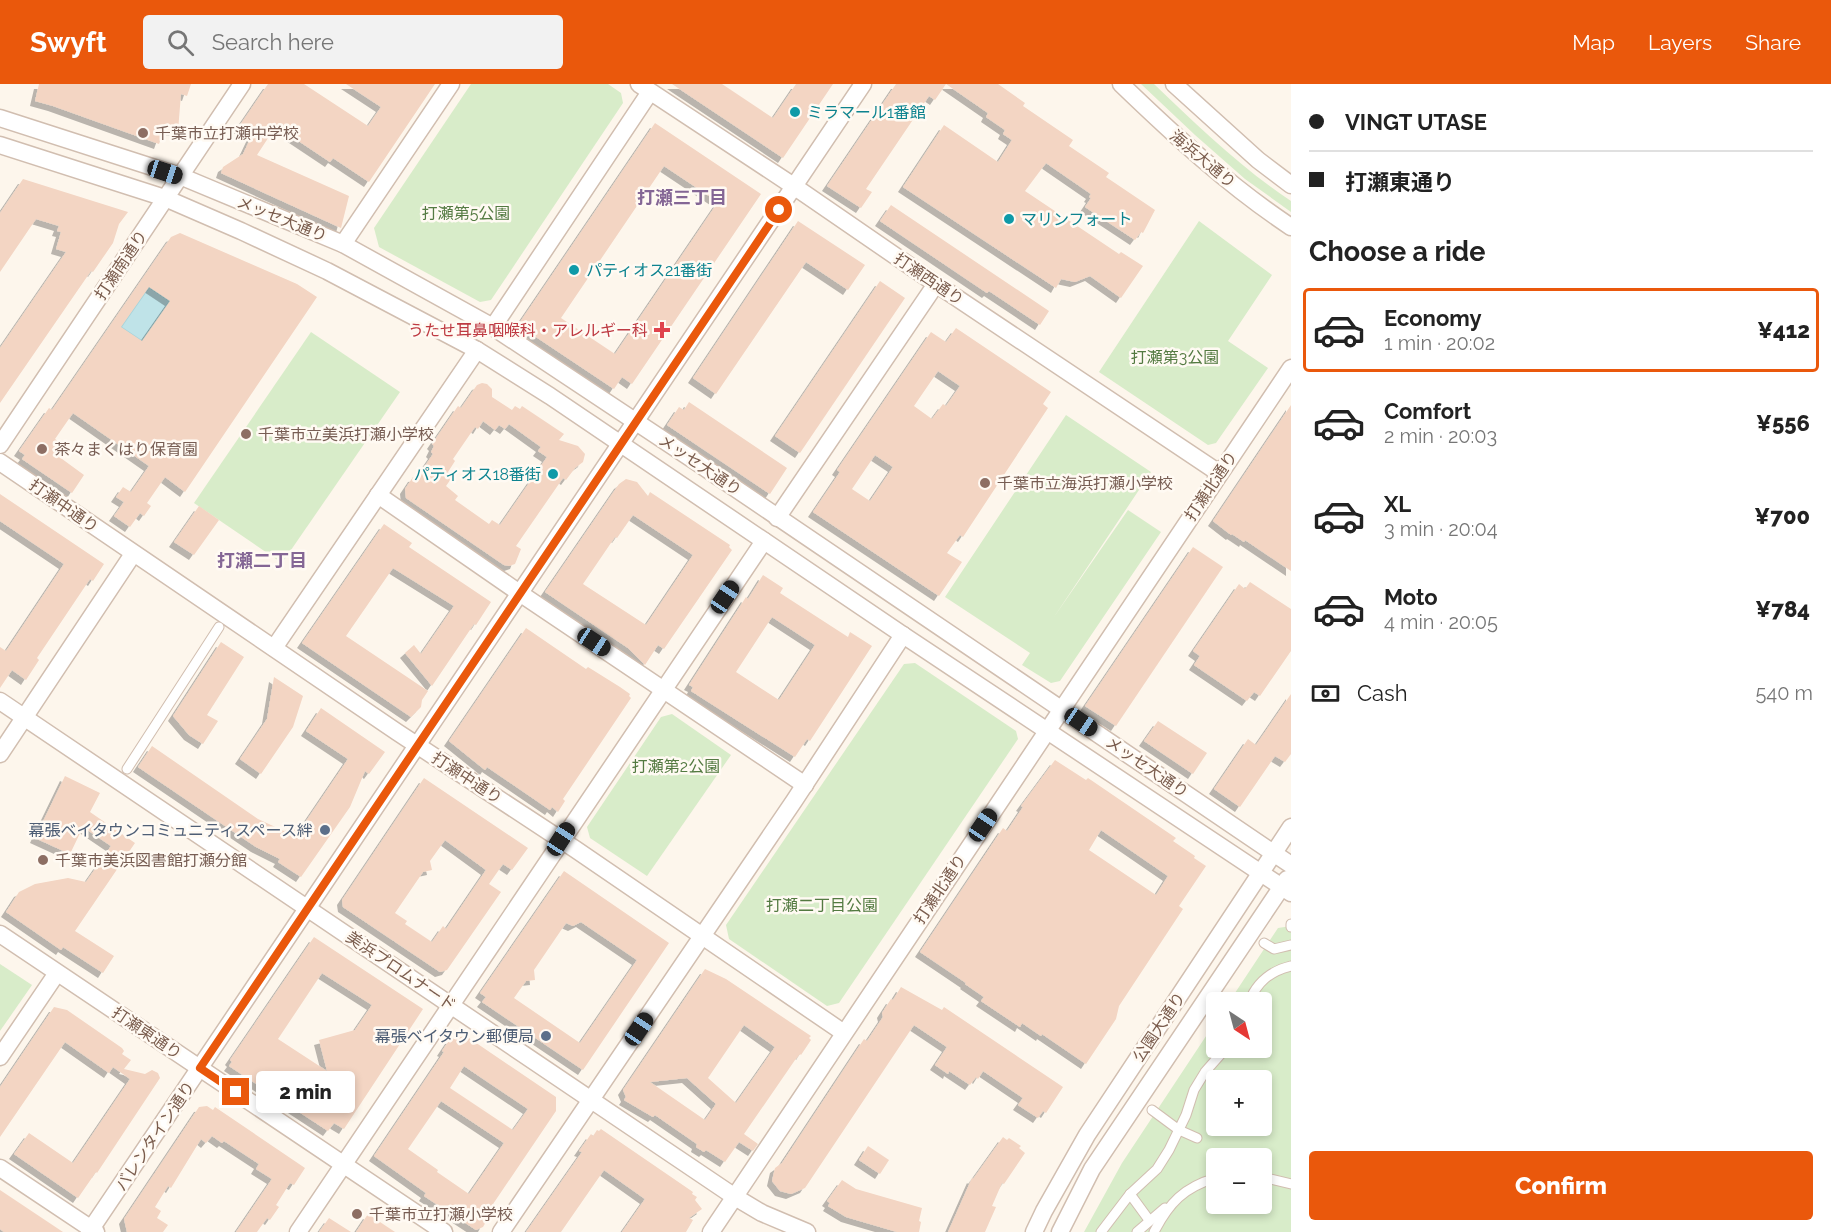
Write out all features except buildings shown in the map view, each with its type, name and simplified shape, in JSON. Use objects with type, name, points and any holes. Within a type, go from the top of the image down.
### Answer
[{"type":"street","name":"打瀬南通り","points":[[0,445],[242,84]]},
{"type":"street","points":[[343,244],[451,84]]},
{"type":"street","name":"バレンタイン通り","points":[[92,1231],[864,84]]},
{"type":"street","name":"海浜大通り","points":[[1121,84],[1184,144],[1248,196],[1291,227]]},
{"type":"street","points":[[1174,84],[1258,160],[1291,185]]},
{"type":"street","points":[[493,327],[645,88]]},
{"type":"street","name":"打瀬西通り","points":[[645,88],[1219,473]]},
{"type":"street","name":"メッセ大通り","points":[[0,118],[180,176],[343,244],[493,327],[695,461],[1291,865]]},
{"type":"street","name":"メッセ大通り","points":[[0,146],[165,198],[327,271],[477,350],[1261,873],[1288,884]]},
{"type":"street","points":[[777,518],[936,284]]},
{"type":"street","points":[[274,648],[477,350]]},
{"type":"street","name":"打瀬北通り","points":[[711,1232],[1291,368]]},
{"type":"street","name":"打瀬中通り","points":[[0,462],[418,746],[561,839],[844,1033]]},
{"type":"street","points":[[378,495],[521,594],[805,784]]},
{"type":"street","points":[[298,1232],[764,541]]},
{"type":"street","points":[[0,754],[134,554]]},
{"type":"street","points":[[127,769],[219,627]]},
{"type":"street","points":[[501,1232],[805,784],[903,635]]},
{"type":"street","name":"美浜プロムナード","points":[[0,701],[735,1197],[762,1213],[807,1232]]},
{"type":"street","name":"公園大通り","points":[[1034,1232],[1087,1135],[1291,827]]},
{"type":"street","name":"公園大通り","points":[[1060,1232],[1092,1169],[1288,884]]},
{"type":"street","name":"打瀬東通り","points":[[0,934],[444,1232]]},
{"type":"street","points":[[1253,992],[1256,986],[1267,976],[1291,965],[1289,945],[1274,949],[1264,943]]},
{"type":"street","points":[[0,1057],[57,973]]},
{"type":"street","points":[[1101,1232],[1130,1194],[1157,1169],[1179,1130],[1194,1090],[1204,1072],[1217,1058]]},
{"type":"street","points":[[1152,1110],[1179,1130],[1197,1138]]},
{"type":"street","points":[[0,1168],[92,1231]]},
{"type":"street","points":[[1272,1179],[1290,1182]]},
{"type":"street","points":[[1137,1232],[1172,1203],[1206,1181]]},
{"type":"street","points":[[1130,1194],[1149,1220]]},
{"type":"street","points":[[1154,1232],[1172,1203]]},
{"type":"green space","name":"打瀬第5公園","points":[[471,84],[608,84],[621,93],[623,103],[491,300],[480,302],[379,247],[374,228]]},
{"type":"green space","points":[[1141,84],[1154,84],[1237,160],[1291,201],[1291,212],[1245,179]]},
{"type":"green space","name":"打瀬第3公園","points":[[1199,221],[1272,275],[1228,341],[1268,368],[1216,443],[1208,445],[1099,372]]},
{"type":"green space","points":[[311,332],[400,392],[282,563],[194,503]]},
{"type":"green space","points":[[1066,415],[1151,472],[1054,617],[1128,510],[1161,532],[1060,681],[1051,683],[1022,665],[1030,653],[945,597]]},
{"type":"green space","name":"打瀬二丁目公園","points":[[915,663],[1016,731],[1018,739],[839,1003],[827,1006],[729,939],[726,925],[904,664]]},
{"type":"green space","name":"打瀬第2公園","points":[[672,714],[731,755],[647,876],[590,838],[587,827],[661,717]]},
{"type":"green space","points":[[1291,926],[1291,1232],[1084,1232],[1122,1163],[1206,1036],[1206,1058],[1272,1058],[1272,992],[1236,992],[1278,928]]},
{"type":"green space","points":[[0,964],[32,985],[0,1031]]},
{"type":"water","points":[[149,287],[170,301],[142,341],[121,327]]},
{"type":"place","name":"ミラマール1番館","points":[[795,112]]},
{"type":"place","name":"千葉市立打瀬中学校","points":[[143,133]]},
{"type":"place","name":"マリンフォート","points":[[1009,219]]},
{"type":"place","name":"パティオス21番街","points":[[574,270]]},
{"type":"place","name":"うたせ耳鼻咽喉科・アレルギー科","points":[[662,330]]},
{"type":"place","name":"千葉市立美浜打瀬小学校","points":[[246,434]]},
{"type":"place","name":"茶々まくはり保育園","points":[[42,449]]},
{"type":"place","name":"パティオス18番街","points":[[553,474]]},
{"type":"place","name":"千葉市立海浜打瀬小学校","points":[[985,483]]},
{"type":"place","name":"幕張ベイタウンコミュニティスペース絆","points":[[325,830]]},
{"type":"place","name":"千葉市美浜図書館打瀬分館","points":[[43,860]]},
{"type":"place","name":"幕張ベイタウン郵便局","points":[[546,1036]]},
{"type":"place","name":"千葉市立打瀬小学校","points":[[357,1214]]},
{"type":"district","name":"打瀬三丁目","points":[[682,197]]},
{"type":"district","name":"打瀬二丁目","points":[[262,560]]},
{"type":"route","points":[[236,1092],[200,1068],[779,210]]}]
